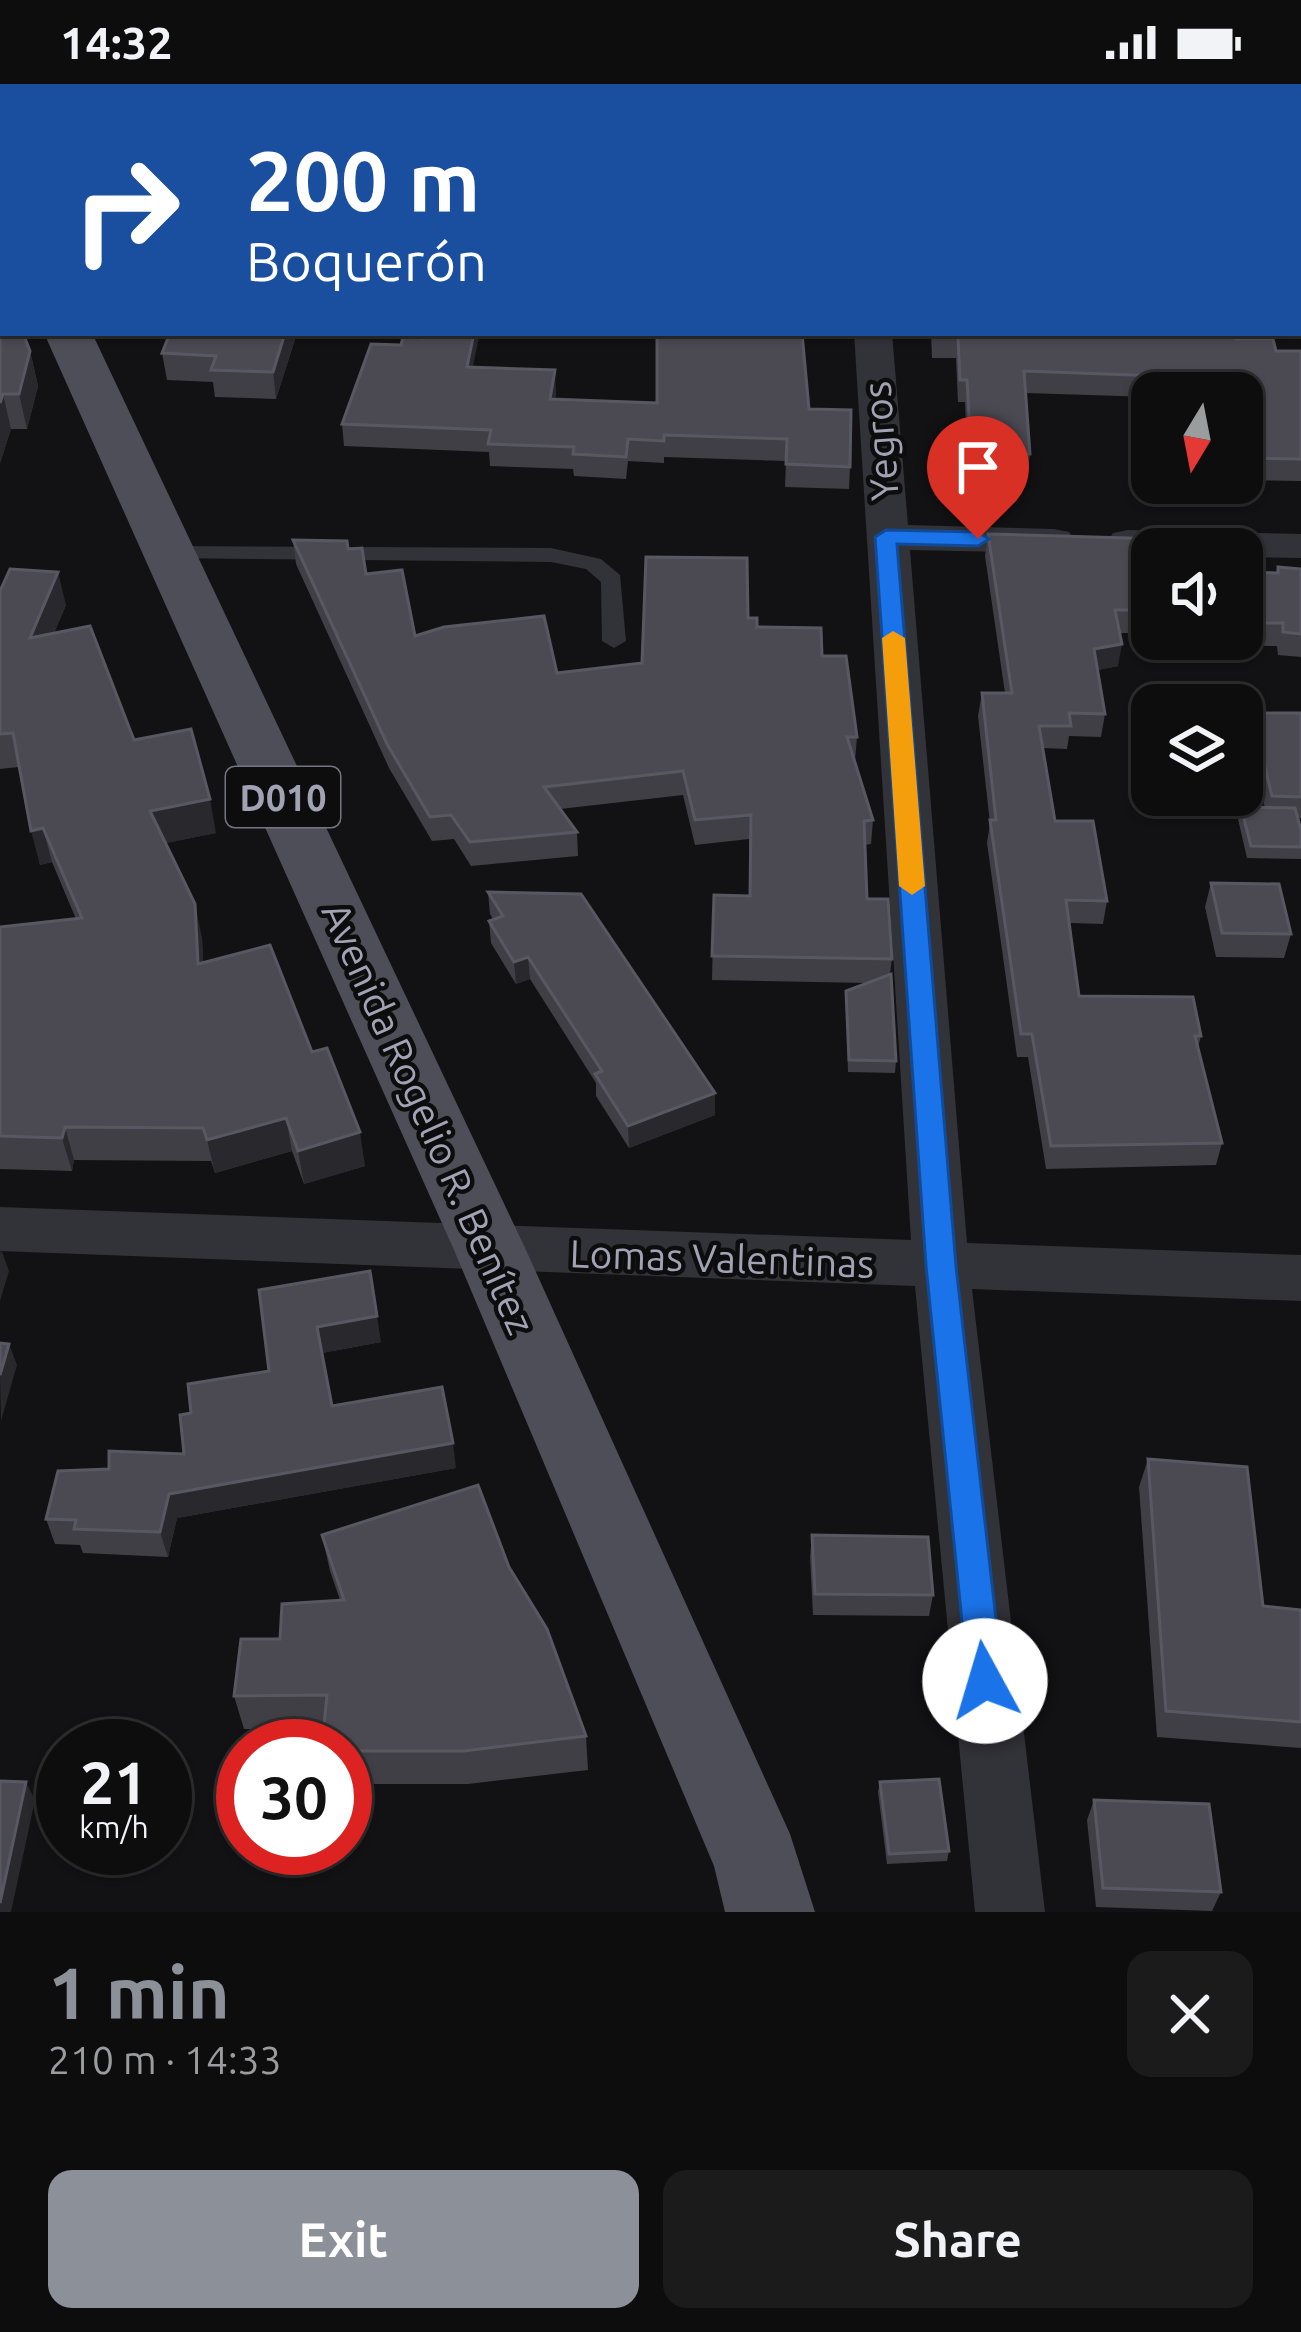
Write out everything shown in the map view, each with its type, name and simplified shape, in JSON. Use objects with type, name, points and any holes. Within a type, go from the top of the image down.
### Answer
[{"type":"main road","name":"Avenida Rogelio R. Benítez","points":[[74,336],[490,1250],[758,1865],[770,1912]]},
{"type":"street","name":"Yegros","points":[[873,336],[941,1266],[1010,1912]]},
{"type":"street","points":[[886,537],[1301,546]]},
{"type":"street","name":"Lomas Valentinas","points":[[0,1229],[1301,1278]]},
{"type":"lane","points":[[172,553],[551,555],[592,564],[612,580],[614,641]]},
{"type":"building","points":[[0,336],[24,336],[30,351],[19,394],[3,394],[0,403]]},
{"type":"building","points":[[169,336],[284,336],[273,372],[211,370],[216,356],[162,353]]},
{"type":"building","points":[[473,336],[467,367],[555,370],[550,399],[657,403],[657,336],[802,336],[809,409],[851,410],[850,467],[786,464],[787,439],[664,435],[664,441],[628,439],[626,457],[573,454],[574,447],[488,444],[491,430],[342,424],[371,344],[401,345],[403,337]]},
{"type":"building","points":[[935,336],[1273,339],[1276,351],[1301,351],[1301,459],[1263,458],[1263,372],[1024,371],[1030,454],[971,452],[967,380],[960,380],[958,337]]},
{"type":"building","points":[[988,534],[1131,538],[1131,610],[1115,610],[1122,644],[1094,649],[1105,714],[1069,713],[1071,726],[1039,726],[1055,821],[1093,821],[1107,901],[1066,900],[1079,996],[1193,997],[1201,1036],[1195,1036],[1222,1143],[1051,1146],[1032,1034],[1021,1034],[990,820],[996,820],[982,693],[1012,693]]},
{"type":"building","points":[[293,540],[347,541],[348,549],[362,548],[366,574],[402,570],[415,636],[444,627],[544,616],[557,673],[642,663],[646,557],[747,558],[748,618],[757,618],[757,627],[821,628],[822,656],[846,656],[857,737],[847,737],[873,820],[864,821],[867,899],[888,899],[892,959],[712,956],[714,895],[750,896],[751,815],[695,820],[683,771],[544,787],[577,832],[470,842],[451,815],[430,817],[387,744]]},
{"type":"building","points":[[1278,567],[1301,569],[1301,634],[1283,632],[1283,623],[1263,623],[1263,573],[1278,573]]},
{"type":"building","points":[[10,569],[58,572],[30,638],[90,626],[134,740],[191,729],[210,799],[150,811],[195,904],[198,964],[270,945],[312,1052],[327,1048],[360,1132],[298,1151],[286,1118],[207,1140],[203,1128],[65,1127],[62,1138],[0,1136],[0,927],[82,918],[43,828],[31,831],[13,733],[0,734],[0,591]]},
{"type":"building","points":[[1263,713],[1301,713],[1301,797],[1272,796],[1263,759]]},
{"type":"building","points":[[1263,807],[1295,808],[1301,847],[1251,846],[1243,816],[1263,816]]},
{"type":"building","points":[[1211,883],[1279,884],[1291,934],[1222,933]]},
{"type":"building","points":[[488,892],[581,894],[715,1093],[628,1126],[595,1074],[602,1071],[528,957],[514,962],[489,921],[503,916]]},
{"type":"building","points":[[891,974],[896,1061],[849,1060],[846,991]]},
{"type":"building","points":[[370,1271],[377,1316],[317,1327],[332,1406],[442,1387],[453,1443],[169,1494],[160,1532],[74,1529],[76,1520],[46,1519],[58,1471],[109,1469],[109,1451],[184,1454],[180,1415],[191,1413],[188,1384],[269,1371],[259,1290]]},
{"type":"building","points":[[0,1343],[9,1344],[0,1375]]},
{"type":"building","points":[[1148,1459],[1247,1467],[1263,1606],[1301,1610],[1301,1722],[1166,1711]]},
{"type":"building","points":[[478,1485],[509,1567],[547,1629],[586,1736],[464,1751],[372,1751],[372,1719],[325,1719],[327,1695],[234,1696],[241,1639],[280,1639],[282,1604],[344,1600],[322,1535]]},
{"type":"building","points":[[812,1535],[928,1537],[933,1595],[815,1594]]},
{"type":"building","points":[[939,1779],[949,1851],[889,1854],[880,1782]]},
{"type":"building","points":[[0,1781],[26,1782],[0,1903]]},
{"type":"building","points":[[1094,1800],[1209,1804],[1221,1892],[1103,1888]]},
{"type":"slow traffic","points":[[893,638],[912,886]]},
{"type":"route","points":[[978,539],[886,537],[941,1266],[985,1681]]}]
